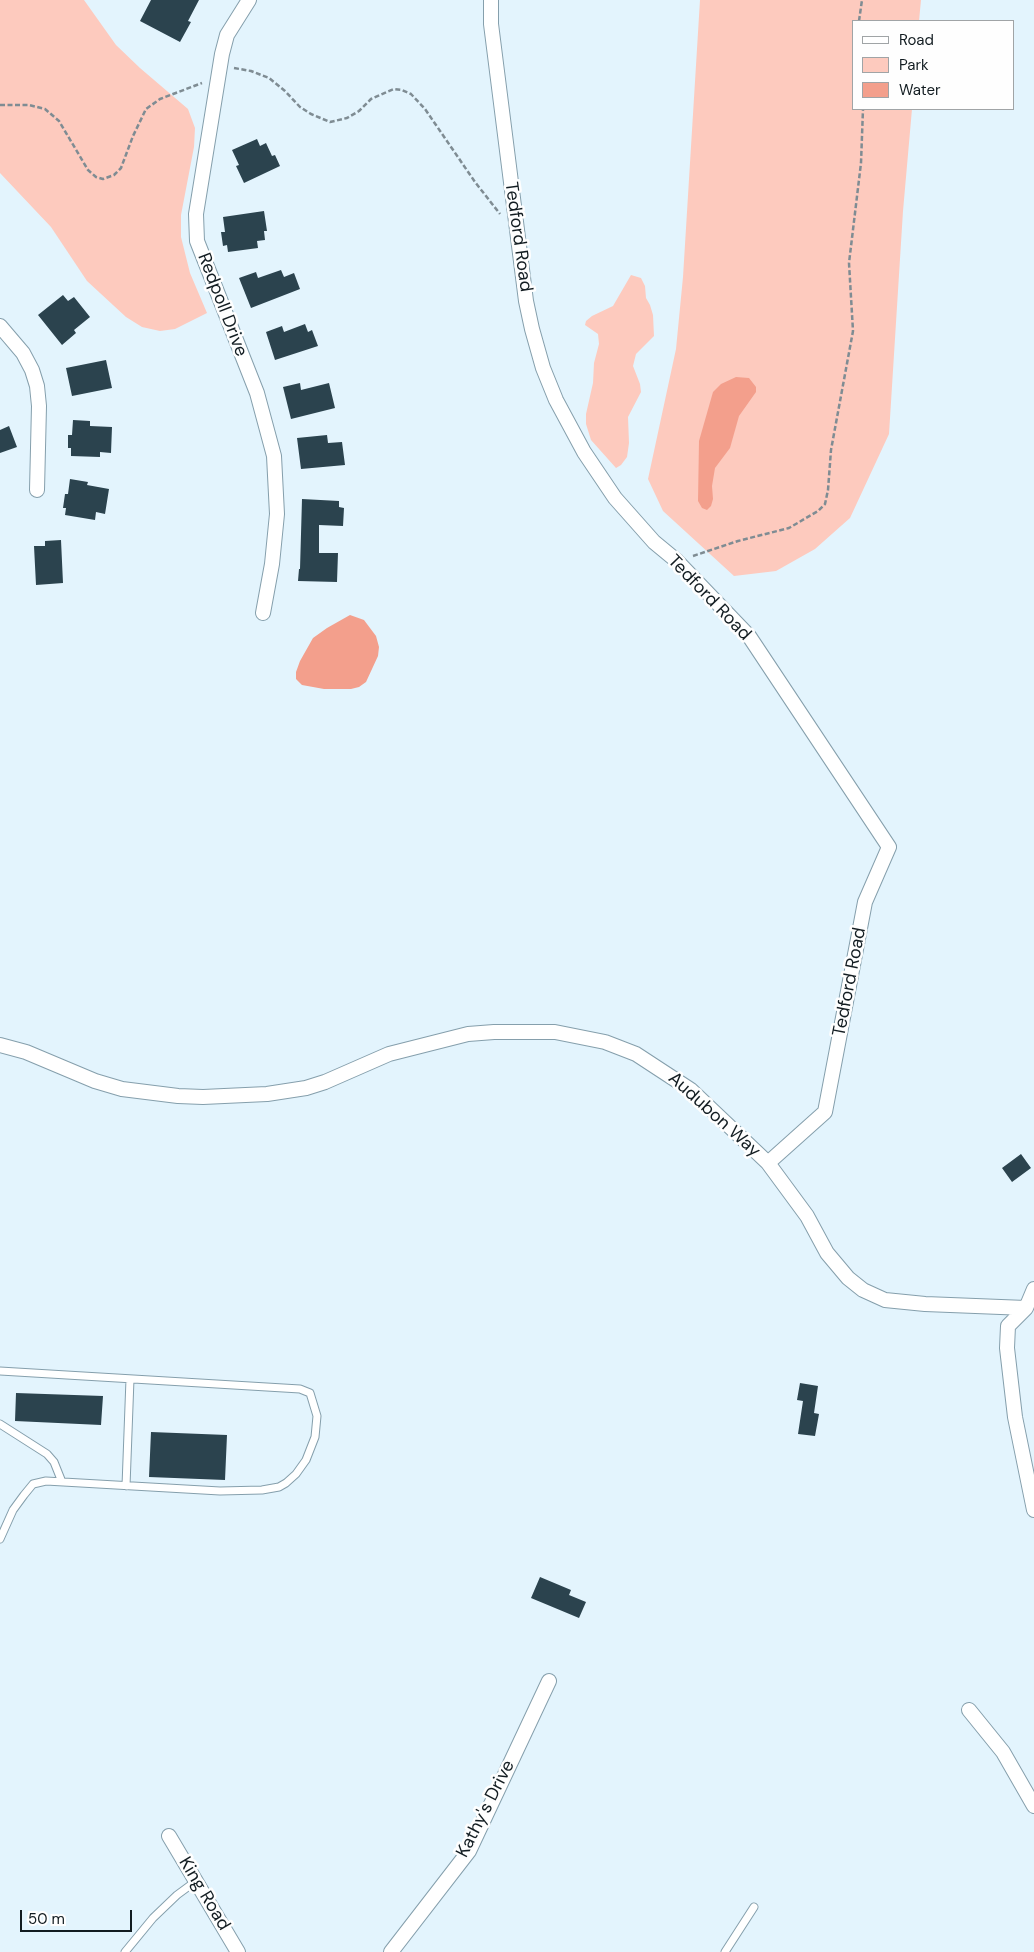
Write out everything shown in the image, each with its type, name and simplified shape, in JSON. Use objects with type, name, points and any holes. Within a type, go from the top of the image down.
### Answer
[{"type":"street","name":"Redpoll Drive","points":[[249,0],[227,35],[198,199],[196,229],[197,242],[205,264],[257,394],[274,456],[276,522],[272,564],[263,613]]},
{"type":"street","name":"Tedford Road","points":[[491,0],[491,24],[516,229],[532,329],[543,368],[556,400],[584,452],[615,498],[654,542],[677,561],[748,636],[889,847],[865,902],[825,1112],[768,1163]]},
{"type":"street","points":[[0,326],[23,353],[32,370],[37,386],[39,426],[37,490]]},
{"type":"street","name":"Audubon Way","points":[[0,1045],[26,1052],[95,1081],[122,1089],[203,1097],[267,1094],[306,1088],[325,1082],[389,1054],[468,1034],[555,1032],[605,1042],[636,1054],[691,1090],[768,1163],[807,1216],[827,1253],[848,1278],[862,1290],[885,1300],[925,1304],[1026,1308]]},
{"type":"street","points":[[1034,1289],[1026,1308],[1008,1326],[1008,1348],[1015,1417],[1034,1510]]},
{"type":"street","name":"Kathy's Drive","points":[[391,1952],[469,1851],[548,1681]]},
{"type":"street","points":[[969,1710],[1003,1752],[1034,1806]]},
{"type":"street","name":"King Road","points":[[169,1836],[238,1952]]},
{"type":"lane","points":[[0,1371],[300,1389],[310,1393],[318,1416],[315,1437],[306,1460],[296,1474],[278,1487],[262,1490],[220,1492],[46,1481],[33,1484],[13,1510],[0,1539]]},
{"type":"lane","points":[[126,1486],[130,1378]]},
{"type":"lane","points":[[0,1424],[46,1454],[54,1462],[62,1482]]},
{"type":"lane","points":[[125,1952],[153,1918],[177,1895],[196,1881]]},
{"type":"lane","points":[[725,1952],[754,1907]]},
{"type":"path","points":[[860,20],[862,0]]},
{"type":"path","points":[[0,105],[29,106],[45,109],[58,121],[88,170],[96,177],[103,179],[119,172],[146,110],[160,99],[219,75],[230,68],[251,71],[269,78],[306,110],[330,122],[347,118],[359,111],[371,99],[394,89],[402,90],[411,94],[425,109],[475,182],[500,214],[516,229]]},
{"type":"path","points":[[677,561],[738,541],[789,528],[818,512],[825,504],[831,450],[853,331],[849,262],[861,163],[863,110]]},
{"type":"green space","points":[[0,0],[84,0],[116,45],[188,109],[195,128],[194,147],[181,215],[181,237],[190,273],[207,313],[175,329],[160,331],[142,327],[126,317],[87,281],[51,227],[0,173]]},
{"type":"green space","points":[[700,0],[921,0],[919,20],[852,20],[852,110],[912,110],[903,211],[889,434],[850,518],[815,549],[776,571],[734,576],[663,511],[648,479],[676,349],[683,277]]},
{"type":"green space","points":[[631,275],[641,278],[645,286],[646,298],[653,315],[654,336],[636,354],[633,366],[641,392],[628,417],[629,443],[627,457],[616,468],[591,440],[586,424],[586,414],[593,383],[594,363],[599,344],[598,334],[585,325],[586,321],[592,316],[613,306]]},
{"type":"water","points":[[736,377],[749,378],[756,387],[756,392],[739,416],[730,448],[715,468],[712,486],[713,499],[711,506],[707,510],[702,508],[698,501],[699,441],[713,392],[721,384]]},
{"type":"water","points":[[350,615],[364,620],[376,636],[379,647],[378,656],[366,682],[359,687],[351,689],[324,689],[302,685],[296,679],[296,672],[313,638]]},
{"type":"building","points":[[151,0],[199,0],[188,21],[191,22],[180,42],[140,21]]},
{"type":"building","points":[[257,139],[260,146],[266,143],[272,156],[275,155],[280,166],[244,183],[236,166],[239,165],[232,150]]},
{"type":"building","points":[[264,211],[267,231],[264,231],[265,240],[257,241],[258,248],[228,252],[227,245],[223,246],[221,232],[225,232],[223,217]]},
{"type":"building","points":[[281,270],[284,277],[294,273],[300,289],[251,308],[239,278],[256,272],[258,278]]},
{"type":"building","points":[[63,295],[68,301],[74,297],[90,317],[74,330],[76,333],[62,345],[38,315]]},
{"type":"building","points":[[305,324],[308,332],[312,330],[318,346],[275,360],[266,332],[282,326],[284,332]]},
{"type":"building","points":[[106,360],[112,388],[72,396],[66,368]]},
{"type":"building","points":[[300,383],[301,390],[329,383],[335,408],[291,419],[283,387]]},
{"type":"building","points":[[73,420],[90,421],[90,426],[112,427],[111,453],[100,452],[100,457],[71,456],[71,448],[68,448],[68,435],[72,435]]},
{"type":"building","points":[[9,426],[17,447],[0,453],[0,430]]},
{"type":"building","points":[[327,435],[328,443],[342,442],[345,465],[301,469],[297,438]]},
{"type":"building","points":[[70,479],[88,482],[87,485],[109,489],[105,514],[96,512],[95,520],[65,515],[66,508],[63,508],[65,494],[68,494]]},
{"type":"building","points":[[302,499],[339,501],[339,507],[344,508],[343,526],[319,525],[319,553],[338,553],[337,582],[298,581]]},
{"type":"building","points":[[61,540],[63,583],[36,585],[34,546],[45,546],[45,541]]},
{"type":"building","points":[[1021,1154],[1031,1168],[1012,1182],[1002,1168]]},
{"type":"building","points":[[800,1383],[818,1386],[814,1413],[819,1414],[815,1436],[798,1434],[803,1401],[797,1400]]},
{"type":"building","points":[[16,1393],[103,1396],[101,1425],[15,1421]]},
{"type":"building","points":[[151,1432],[227,1435],[225,1480],[149,1477]]},
{"type":"building","points":[[540,1577],[571,1590],[569,1595],[586,1602],[579,1618],[531,1598]]}]
